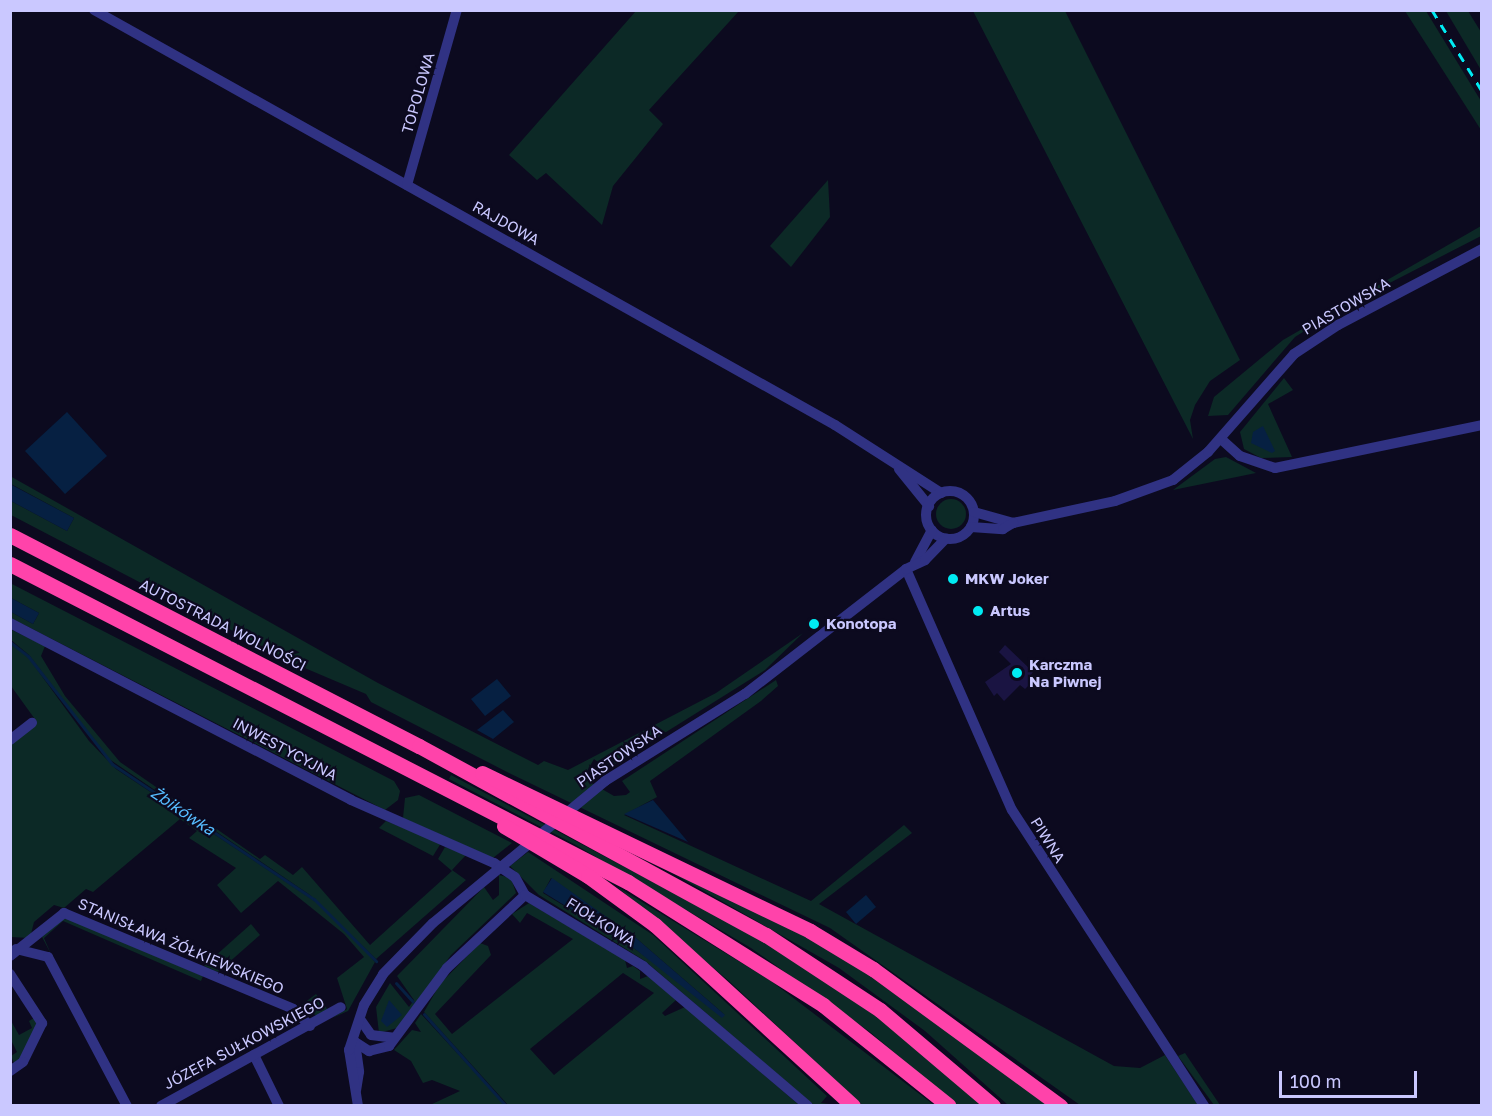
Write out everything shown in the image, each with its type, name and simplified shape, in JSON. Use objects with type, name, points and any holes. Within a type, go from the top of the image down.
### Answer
[{"type":"highway","name":"AUTOSTRADA WOLNOŚCI","points":[[10,535],[418,746]]},
{"type":"highway","points":[[10,564],[398,765],[527,827],[713,932],[854,1027],[949,1106]]},
{"type":"highway","points":[[418,746],[796,953],[880,1010],[993,1106]]},
{"type":"highway","points":[[418,746],[810,931],[873,969],[1059,1106]]},
{"type":"highway","points":[[398,765],[414,779],[543,848],[620,898],[713,974],[853,1106]]},
{"type":"street","name":"RAJDOWA","points":[[94,10],[854,436],[898,469],[941,493]]},
{"type":"street","name":"TOPOLOWA","points":[[407,185],[457,10]]},
{"type":"street","name":"PIASTOWSKA","points":[[971,527],[1003,529],[1013,523],[1153,489],[1194,466],[1221,439],[1294,354],[1338,325],[1482,249]]},
{"type":"street","points":[[1221,439],[1240,456],[1275,468],[1482,425]]},
{"type":"street","name":"RAJDOWA","points":[[898,469],[929,506]]},
{"type":"street","points":[[941,493],[962,494],[974,512],[971,527],[960,537],[946,538],[932,530],[929,506],[941,493]]},
{"type":"street","name":"PIASTOWSKA","points":[[974,512],[1013,523]]},
{"type":"street","name":"PIASTOWSKA","points":[[911,565],[932,530]]},
{"type":"street","name":"PIASTOWSKA","points":[[358,1106],[349,1050],[355,1042],[364,1005],[394,962],[483,878],[605,781],[751,689],[911,565],[925,560],[946,538]]},
{"type":"street","name":"PIWNA","points":[[911,565],[1012,810],[1204,1106]]},
{"type":"street","name":"INWESTYCYJNA","points":[[10,623],[351,800],[441,836],[494,863],[516,877],[525,895]]},
{"type":"street","points":[[10,740],[32,723]]},
{"type":"street","points":[[355,1042],[374,1051],[387,1047],[447,968],[525,895]]},
{"type":"street","name":"FIOŁKOWA","points":[[525,895],[643,966],[808,1106]]},
{"type":"street","name":"STANISŁAWA ŻÓŁKIEWSKIEGO","points":[[14,951],[37,937],[64,913],[293,1010],[310,1026]]},
{"type":"street","points":[[37,937],[126,1106]]},
{"type":"street","points":[[14,951],[48,957]]},
{"type":"street","points":[[10,974],[42,1023],[23,1062],[10,1071]]},
{"type":"street","name":"JÓZEFA SUŁKOWSKIEGO","points":[[161,1106],[341,1007]]},
{"type":"street","points":[[360,1019],[370,1035],[394,1038]]},
{"type":"street","points":[[254,1055],[279,1106]]},
{"type":"green space","points":[[636,11],[739,11],[649,110],[663,124],[613,186],[602,225],[546,173],[537,180],[509,155]]},
{"type":"green space","points":[[973,11],[1065,11],[1240,360],[1210,381],[1195,405],[1190,420],[1193,439]]},
{"type":"green space","points":[[1405,11],[1426,11],[1481,101],[1481,130]]},
{"type":"green space","points":[[1446,11],[1468,11],[1481,32],[1481,70]]},
{"type":"green space","points":[[828,180],[830,217],[791,267],[770,246]]},
{"type":"green space","points":[[1481,226],[1481,236],[1339,309],[1295,337],[1228,415],[1208,416],[1214,397],[1283,340]]},
{"type":"green space","points":[[1284,378],[1293,390],[1268,404],[1292,457],[1261,458],[1244,449],[1240,432]]},
{"type":"green space","points":[[1226,457],[1256,473],[1173,490],[1215,459]]},
{"type":"green space","points":[[10,476],[378,683],[538,765],[544,761],[568,770],[716,693],[803,633],[765,670],[607,769],[594,759],[586,773],[588,781],[614,796],[626,795],[630,792],[622,781],[776,680],[778,686],[761,701],[650,781],[657,797],[624,815],[811,901],[904,825],[912,833],[819,904],[1114,1066],[1140,1068],[1165,1055],[1198,1105],[1080,1105],[830,928],[509,773],[371,702],[366,694],[300,666],[11,515],[11,501],[67,531],[74,518],[11,484]]},
{"type":"green space","points":[[951,499],[957,500],[965,508],[965,520],[957,528],[951,529],[945,528],[937,520],[936,514],[937,508],[945,500]]},
{"type":"green space","points":[[10,583],[394,781],[400,791],[398,800],[385,810],[11,618],[11,612],[33,624],[39,613],[11,598]]},
{"type":"green space","points":[[10,629],[45,646],[41,656],[65,696],[120,762],[260,859],[265,855],[293,875],[302,867],[370,945],[452,871],[438,859],[445,847],[466,855],[452,870],[466,880],[376,959],[310,895],[109,759],[29,655],[11,640]]},
{"type":"green space","points":[[11,644],[28,657],[89,741],[116,769],[316,902],[351,934],[375,962],[348,1011],[332,1018],[347,1009],[337,978],[364,957],[344,934],[278,881],[241,913],[217,885],[236,868],[189,838],[197,831],[180,819],[93,892],[86,889],[64,908],[54,905],[34,922],[30,938],[11,937],[11,743],[37,722],[11,686]]},
{"type":"green space","points":[[451,775],[757,937],[868,1008],[985,1105],[957,1105],[870,1032],[751,948],[574,844],[449,779]]},
{"type":"green space","points":[[419,795],[512,843],[493,858],[403,818],[405,798]]},
{"type":"green space","points":[[386,821],[441,843],[433,856],[379,828]]},
{"type":"green space","points":[[528,852],[653,935],[827,1096],[821,1103],[837,1105],[814,1105],[645,961],[539,895],[510,866]],"holes":[[[551,878],[636,938],[725,1015],[635,949],[543,893]]]},
{"type":"green space","points":[[658,865],[764,913],[850,962],[1050,1105],[1008,1105],[925,1031],[839,968]]},
{"type":"green space","points":[[499,875],[511,878],[516,893],[451,955],[397,1028],[379,1033],[376,1007],[390,983],[409,1007],[414,1000],[397,976],[484,887],[493,900],[499,895]]},
{"type":"green space","points":[[616,886],[771,981],[934,1105],[862,1105],[729,981]]},
{"type":"green space","points":[[529,903],[625,960],[627,968],[633,966],[640,971],[640,979],[648,976],[676,1000],[662,1013],[665,1016],[685,1007],[799,1105],[508,1105],[424,1012],[440,984],[480,943],[488,946],[491,955],[435,1014],[452,1034],[573,939],[527,913],[520,923],[512,914]],"holes":[[[623,973],[654,993],[554,1075],[530,1049]]]},
{"type":"green space","points":[[63,919],[68,919],[203,976],[201,981],[63,921],[44,938],[51,954],[42,937]]},
{"type":"green space","points":[[251,924],[260,935],[218,972],[204,966]]},
{"type":"green space","points":[[316,994],[328,1010],[317,1016],[300,1006]]},
{"type":"green space","points":[[421,1014],[505,1105],[430,1105],[460,1091],[432,1080],[423,1083],[411,1061],[394,1050],[412,1030],[421,1032],[415,1023]]},
{"type":"green space","points":[[34,1018],[38,1021],[21,1059],[14,1063],[11,1056],[17,1052],[11,1040],[10,1019],[19,1035],[32,1028],[29,1021]]},
{"type":"green space","points":[[1185,1053],[1220,1105],[1214,1105],[1178,1056]]},
{"type":"water","points":[[67,412],[107,456],[65,494],[25,451]]},
{"type":"water","points":[[1263,426],[1275,451],[1272,453],[1251,443],[1253,432]]},
{"type":"water","points":[[10,484],[74,518],[67,531],[11,501]]},
{"type":"water","points":[[11,598],[39,613],[33,624],[11,612]]},
{"type":"water","points":[[497,679],[511,696],[485,716],[471,699]]},
{"type":"water","points":[[503,710],[514,722],[493,739],[477,730]]},
{"type":"water","points":[[653,800],[688,842],[624,814]]},
{"type":"water","points":[[552,878],[636,938],[725,1015],[722,1018],[635,949],[543,892]]},
{"type":"water","points":[[866,895],[876,907],[856,924],[846,912]]},
{"type":"water","points":[[389,1000],[402,1015],[387,1027],[381,1021]]},
{"type":"building","name":"Karczma Na Piwnej","points":[[1005,645],[1033,672],[1030,676],[1034,680],[1025,689],[1020,685],[1004,701],[997,693],[994,696],[985,682],[1011,664],[999,652]]},
{"type":"waterway","name":"Żbikówka","points":[[10,642],[28,656],[112,764],[314,899],[376,961]]},
{"type":"waterway","name":"Żbikówka","points":[[396,983],[413,1002]]},
{"type":"waterway","name":"Żbikówka","points":[[424,1014],[506,1106]]},
{"type":"railway","points":[[1432,10],[1482,91]]},
{"type":"place","name":"MKW Joker","points":[[953,579]]},
{"type":"place","name":"Artus","points":[[978,611]]},
{"type":"place","name":"Konotopa","points":[[814,624]]},
{"type":"place","name":"Karczma Na Piwnej","points":[[1017,673]]}]
